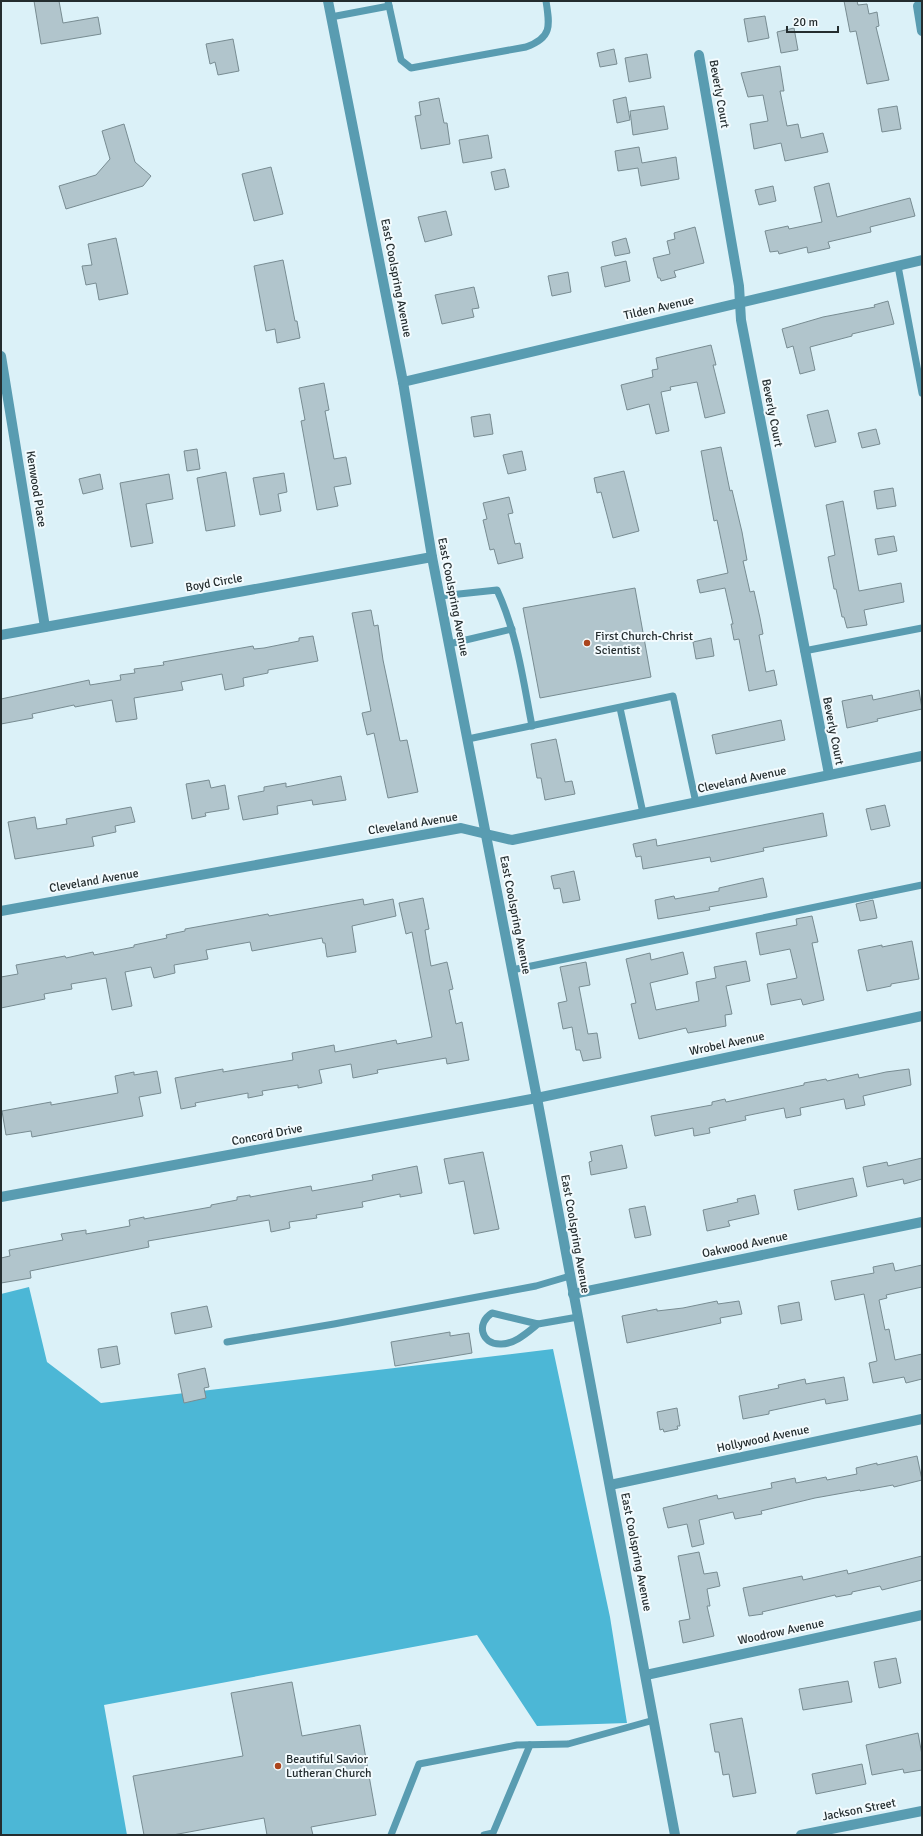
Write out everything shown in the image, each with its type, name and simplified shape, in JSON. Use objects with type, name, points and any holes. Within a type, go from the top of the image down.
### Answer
[{"type":"street","name":"East Coolspring Avenue","points":[[328,1],[403,382],[432,557],[537,1098],[675,1835]]},
{"type":"street","points":[[918,6],[922,31]]},
{"type":"street","name":"Beverly Court","points":[[699,55],[739,286],[741,320],[829,774]]},
{"type":"street","name":"Tilden Avenue","points":[[403,382],[922,260]]},
{"type":"street","name":"Kenwood Place","points":[[1,356],[45,627]]},
{"type":"street","name":"Boyd Circle","points":[[1,635],[432,557]]},
{"type":"street","name":"Cleveland Avenue","points":[[1,911],[461,828],[512,840],[922,756]]},
{"type":"street","name":"Wrobel Avenue","points":[[537,1098],[922,1016]]},
{"type":"street","name":"Concord Drive","points":[[1,1197],[537,1098]]},
{"type":"street","name":"Oakwood Avenue","points":[[573,1294],[922,1222]]},
{"type":"street","name":"Hollywood Avenue","points":[[610,1485],[922,1419]]},
{"type":"street","name":"Woodrow Avenue","points":[[646,1675],[922,1616]]},
{"type":"street","name":"Jackson Street","points":[[801,1835],[922,1811]]},
{"type":"lane","points":[[331,17],[389,4],[401,60],[411,68],[526,47],[539,43],[547,34],[549,17],[546,1]]},
{"type":"lane","points":[[898,266],[922,393]]},
{"type":"lane","points":[[440,596],[497,590],[505,606],[512,629],[532,726]]},
{"type":"lane","points":[[804,650],[922,628]]},
{"type":"lane","points":[[449,644],[512,629]]},
{"type":"lane","points":[[468,739],[674,696],[696,803]]},
{"type":"lane","points":[[620,708],[643,813]]},
{"type":"lane","points":[[512,970],[922,885]]},
{"type":"lane","points":[[227,1342],[334,1324],[536,1286],[570,1276]]},
{"type":"lane","points":[[538,1324],[519,1338],[501,1345],[491,1342],[484,1335],[482,1326],[486,1317],[492,1313],[538,1324],[578,1317]]},
{"type":"lane","points":[[391,1835],[419,1764],[517,1745],[568,1744],[654,1720]]},
{"type":"lane","points":[[484,1835],[493,1833],[530,1745]]},
{"type":"shaded area","points":[[29,1287],[47,1362],[101,1403],[553,1349],[610,1617],[627,1723],[537,1726],[477,1635],[104,1705],[127,1835],[1,1835],[1,1294]]},
{"type":"building","points":[[34,1],[59,1],[63,23],[98,17],[101,34],[41,44]]},
{"type":"building","points":[[844,1],[857,1],[858,5],[867,4],[869,14],[877,12],[879,26],[876,27],[889,80],[867,84],[856,31],[850,32]]},
{"type":"building","points":[[765,16],[769,38],[748,42],[744,19]]},
{"type":"building","points":[[794,28],[798,50],[781,53],[777,32]]},
{"type":"building","points":[[233,39],[239,71],[218,75],[215,62],[210,64],[206,44]]},
{"type":"building","points":[[614,49],[617,64],[600,67],[597,53]]},
{"type":"building","points":[[647,54],[651,78],[629,82],[625,58]]},
{"type":"building","points":[[780,66],[784,91],[780,91],[787,126],[798,124],[801,138],[823,133],[828,152],[785,161],[781,143],[754,149],[750,124],[768,121],[763,95],[748,97],[741,73]]},
{"type":"building","points":[[626,97],[630,120],[617,123],[613,100]]},
{"type":"building","points":[[439,98],[444,123],[447,123],[450,144],[421,149],[415,116],[421,115],[419,102]]},
{"type":"building","points":[[664,106],[668,129],[633,135],[630,111]]},
{"type":"building","points":[[897,106],[901,129],[882,132],[878,109]]},
{"type":"building","points":[[124,124],[135,162],[151,176],[143,186],[66,209],[59,186],[96,175],[110,159],[102,131]]},
{"type":"building","points":[[488,135],[492,158],[463,163],[459,140]]},
{"type":"building","points":[[639,147],[642,163],[676,157],[679,179],[641,186],[638,168],[618,171],[615,151]]},
{"type":"building","points":[[271,167],[283,214],[254,221],[242,174]]},
{"type":"building","points":[[505,169],[509,187],[495,190],[491,172]]},
{"type":"building","points":[[829,183],[837,217],[910,198],[915,216],[870,227],[871,232],[828,242],[830,248],[808,253],[807,247],[779,254],[778,251],[770,252],[765,231],[788,226],[789,229],[822,222],[814,187]]},
{"type":"building","points":[[773,186],[776,201],[759,205],[755,190]]},
{"type":"building","points":[[446,211],[452,235],[425,242],[418,217]]},
{"type":"building","points":[[695,227],[704,263],[674,271],[676,277],[661,281],[660,278],[658,278],[653,258],[670,254],[667,241],[675,239],[674,233]]},
{"type":"building","points":[[116,238],[128,294],[99,300],[96,283],[86,285],[82,266],[92,265],[88,244]]},
{"type":"building","points":[[626,238],[630,253],[615,256],[612,242]]},
{"type":"building","points":[[283,260],[295,321],[297,321],[300,338],[277,343],[275,329],[266,331],[254,266]]},
{"type":"building","points":[[626,261],[630,281],[605,287],[601,267]]},
{"type":"building","points":[[568,272],[571,292],[552,296],[548,276]]},
{"type":"building","points":[[474,287],[479,308],[472,309],[474,317],[442,324],[435,295]]},
{"type":"building","points":[[888,301],[894,324],[852,334],[852,336],[810,347],[815,370],[800,374],[793,346],[787,348],[782,329],[823,317],[875,307],[874,305]]},
{"type":"building","points":[[711,345],[716,365],[713,365],[725,413],[705,418],[697,382],[670,387],[671,390],[661,392],[669,431],[656,434],[649,404],[627,410],[621,385],[653,377],[652,370],[658,369],[656,358]]},
{"type":"building","points":[[324,383],[329,410],[325,411],[334,459],[346,457],[351,484],[334,487],[338,506],[317,510],[301,421],[305,420],[299,388]]},
{"type":"building","points":[[828,410],[836,442],[815,447],[807,415]]},
{"type":"building","points":[[490,414],[493,434],[474,437],[471,417]]},
{"type":"building","points":[[876,429],[880,444],[862,448],[858,433]]},
{"type":"building","points":[[721,447],[730,491],[732,490],[742,532],[747,560],[743,561],[750,592],[754,591],[760,618],[763,634],[759,635],[766,672],[774,670],[777,685],[749,691],[739,639],[734,640],[731,624],[733,624],[725,588],[700,593],[697,580],[728,573],[717,520],[714,521],[701,451]]},
{"type":"building","points":[[197,449],[200,469],[187,471],[184,451]]},
{"type":"building","points":[[522,451],[526,470],[508,474],[503,455]]},
{"type":"building","points":[[624,471],[639,531],[613,538],[601,492],[597,493],[594,478]]},
{"type":"building","points":[[226,472],[235,526],[206,531],[197,478]]},
{"type":"building","points":[[284,473],[287,492],[278,494],[281,511],[260,515],[253,478]]},
{"type":"building","points":[[100,474],[103,489],[83,494],[79,479]]},
{"type":"building","points":[[169,474],[173,499],[146,504],[153,543],[131,547],[120,483]]},
{"type":"building","points":[[893,488],[896,506],[877,509],[874,491]]},
{"type":"building","points":[[509,497],[513,513],[508,514],[515,544],[520,543],[523,558],[498,564],[494,549],[490,550],[483,520],[487,519],[483,503]]},
{"type":"building","points":[[843,501],[859,591],[901,583],[904,602],[864,610],[867,625],[847,628],[844,617],[842,617],[836,589],[834,589],[828,557],[835,555],[826,505]]},
{"type":"building","points":[[894,536],[897,551],[878,555],[875,539]]},
{"type":"building","name":"First Church-Christ Scientist","points":[[635,588],[651,677],[540,698],[523,608]]},
{"type":"building","points":[[371,610],[374,626],[378,625],[383,660],[400,741],[407,740],[418,792],[388,798],[374,733],[367,735],[362,713],[371,711],[352,613]]},
{"type":"building","points":[[313,636],[318,661],[268,670],[268,673],[243,678],[244,686],[225,690],[222,674],[181,682],[183,690],[134,698],[137,719],[116,722],[112,700],[75,707],[74,705],[32,714],[33,718],[1,724],[1,699],[89,680],[90,685],[121,680],[120,675],[135,673],[134,669],[164,665],[163,662],[253,646],[254,649],[264,648],[299,641],[299,638]]},
{"type":"building","points":[[711,638],[714,656],[696,659],[693,642]]},
{"type":"building","points":[[919,690],[922,709],[877,719],[878,721],[847,728],[842,701],[872,695],[873,700]]},
{"type":"building","points":[[781,720],[785,740],[716,754],[712,735]]},
{"type":"building","points":[[556,739],[565,782],[572,781],[575,794],[545,800],[541,778],[537,778],[531,744]]},
{"type":"building","points":[[341,776],[346,800],[313,805],[312,800],[277,806],[278,814],[243,820],[238,796],[264,791],[264,787],[286,783],[286,787]]},
{"type":"building","points":[[209,780],[211,788],[225,785],[229,809],[205,813],[206,816],[192,819],[186,784]]},
{"type":"building","points":[[885,805],[890,826],[871,830],[866,809]]},
{"type":"building","points":[[131,807],[135,822],[115,826],[116,832],[92,837],[94,846],[15,859],[8,822],[35,817],[37,829],[67,824],[66,819]]},
{"type":"building","points":[[823,813],[827,836],[763,848],[764,851],[711,862],[710,857],[643,869],[641,856],[636,857],[633,844],[656,839],[657,846]]},
{"type":"building","points":[[574,871],[580,900],[563,903],[560,888],[554,889],[551,876]]},
{"type":"building","points":[[763,878],[767,897],[709,907],[710,910],[658,919],[655,900],[674,896],[675,899],[719,891],[719,888]]},
{"type":"building","points":[[423,898],[429,929],[425,930],[431,966],[447,962],[453,989],[449,990],[456,1024],[462,1022],[469,1060],[447,1064],[446,1058],[377,1070],[378,1073],[353,1078],[351,1064],[319,1070],[322,1083],[298,1088],[298,1085],[262,1091],[263,1095],[248,1098],[248,1093],[195,1103],[196,1106],[181,1109],[175,1078],[223,1069],[223,1072],[293,1060],[292,1053],[334,1045],[335,1052],[396,1040],[397,1044],[432,1037],[412,932],[406,934],[399,903]]},
{"type":"building","points":[[363,899],[364,905],[393,899],[396,916],[352,926],[356,952],[327,957],[325,943],[323,943],[322,938],[252,951],[250,942],[206,950],[208,959],[174,965],[175,973],[154,978],[151,967],[125,972],[132,1006],[112,1010],[106,978],[71,984],[72,989],[44,994],[45,999],[1,1008],[1,977],[18,974],[16,965],[65,956],[66,958],[93,952],[94,955],[134,947],[134,945],[167,938],[166,935],[185,931],[185,929]]},
{"type":"building","points":[[873,900],[877,918],[860,921],[856,904]]},
{"type":"building","points":[[812,916],[818,942],[812,943],[824,1000],[803,1005],[801,999],[771,1005],[767,984],[797,978],[790,949],[760,955],[756,933],[797,925],[796,919]]},
{"type":"building","points":[[912,941],[919,979],[891,984],[891,986],[867,991],[858,950]]},
{"type":"building","points":[[683,952],[688,974],[650,983],[656,1010],[699,1001],[696,982],[716,978],[714,967],[746,961],[750,981],[726,986],[732,1014],[725,1015],[726,1026],[688,1033],[686,1028],[639,1039],[631,1004],[636,1003],[626,959],[650,953],[651,960]]},
{"type":"building","points":[[586,962],[590,985],[579,987],[588,1034],[597,1033],[601,1058],[583,1061],[580,1050],[576,1050],[572,1027],[563,1029],[558,1003],[567,1001],[560,967]]},
{"type":"building","points":[[909,1069],[911,1085],[863,1096],[865,1105],[846,1109],[844,1099],[800,1108],[801,1115],[786,1118],[784,1108],[745,1116],[746,1120],[709,1128],[710,1133],[694,1136],[693,1128],[655,1136],[651,1116],[712,1105],[712,1102],[725,1099],[726,1102],[804,1085],[804,1083],[826,1079],[827,1081],[858,1074],[859,1078]]},
{"type":"building","points":[[157,1071],[161,1093],[139,1097],[143,1116],[32,1137],[31,1131],[6,1135],[2,1111],[51,1102],[51,1105],[118,1093],[115,1076],[134,1072],[134,1075]]},
{"type":"building","points":[[622,1145],[627,1168],[591,1175],[589,1162],[592,1161],[590,1152]]},
{"type":"building","points":[[483,1152],[499,1229],[474,1234],[464,1181],[449,1184],[444,1159]]},
{"type":"building","points":[[922,1158],[922,1179],[904,1184],[903,1179],[867,1187],[863,1167],[887,1162],[888,1166]]},
{"type":"building","points":[[417,1166],[422,1193],[400,1197],[400,1194],[362,1202],[363,1207],[316,1215],[317,1218],[289,1222],[290,1228],[271,1232],[269,1220],[148,1241],[149,1247],[30,1271],[31,1278],[1,1283],[1,1258],[10,1256],[9,1250],[63,1240],[61,1234],[86,1230],[86,1234],[130,1226],[129,1220],[144,1217],[144,1219],[211,1207],[211,1205],[237,1200],[237,1197],[250,1195],[250,1197],[311,1186],[312,1191],[373,1180],[372,1175]]},
{"type":"building","points":[[853,1178],[857,1196],[798,1210],[794,1190]]},
{"type":"building","points":[[755,1195],[759,1214],[728,1221],[730,1226],[707,1231],[703,1210],[738,1202],[737,1199]]},
{"type":"building","points":[[645,1206],[651,1235],[635,1238],[629,1209]]},
{"type":"building","points":[[893,1263],[895,1271],[922,1265],[922,1287],[886,1295],[887,1298],[879,1300],[885,1330],[889,1329],[895,1360],[922,1354],[922,1379],[906,1383],[904,1377],[873,1383],[869,1363],[877,1361],[864,1294],[835,1300],[831,1281],[874,1273],[873,1267]]},
{"type":"building","points":[[717,1301],[718,1304],[739,1301],[742,1314],[720,1318],[721,1323],[627,1343],[622,1316],[657,1309],[657,1311],[683,1308]]},
{"type":"building","points":[[799,1302],[802,1320],[781,1324],[778,1306]]},
{"type":"building","points":[[207,1306],[212,1327],[175,1334],[171,1313]]},
{"type":"building","points":[[450,1332],[450,1336],[469,1333],[472,1353],[395,1366],[391,1342]]},
{"type":"building","points":[[117,1346],[120,1364],[101,1368],[98,1349]]},
{"type":"building","points":[[205,1368],[209,1387],[204,1388],[206,1398],[184,1403],[178,1374]]},
{"type":"building","points":[[844,1377],[848,1400],[826,1404],[825,1399],[769,1411],[769,1414],[743,1419],[739,1396],[779,1388],[778,1385],[805,1379],[806,1384]]},
{"type":"building","points":[[677,1408],[680,1426],[677,1426],[678,1429],[664,1432],[663,1429],[660,1430],[657,1412]]},
{"type":"building","points":[[917,1456],[922,1480],[894,1487],[893,1485],[815,1498],[761,1511],[762,1514],[735,1519],[733,1512],[699,1520],[704,1544],[692,1547],[687,1524],[668,1528],[663,1508],[717,1495],[718,1499],[772,1488],[771,1483],[795,1478],[796,1483],[826,1477],[827,1480],[857,1474],[856,1468]]},
{"type":"building","points":[[699,1552],[704,1574],[717,1572],[720,1586],[707,1589],[710,1606],[707,1606],[714,1636],[683,1643],[679,1621],[690,1619],[678,1556]]},
{"type":"building","points":[[922,1556],[922,1580],[882,1590],[880,1586],[852,1592],[852,1594],[836,1597],[835,1595],[762,1612],[763,1614],[749,1616],[743,1588],[802,1576],[803,1580],[847,1570],[848,1574]]},
{"type":"building","points":[[896,1658],[901,1683],[879,1688],[874,1662]]},
{"type":"building","points":[[848,1681],[852,1702],[803,1710],[799,1689]]},
{"type":"building","name":"Beautiful Savior Lutheran Church","points":[[292,1682],[302,1736],[360,1725],[376,1815],[311,1827],[313,1835],[267,1835],[264,1818],[173,1835],[144,1835],[133,1776],[243,1756],[231,1693]]},
{"type":"building","points":[[742,1718],[756,1793],[733,1797],[729,1774],[723,1775],[719,1752],[715,1752],[710,1724]]},
{"type":"building","points":[[918,1733],[922,1755],[922,1770],[904,1773],[903,1769],[872,1775],[866,1745]]},
{"type":"building","points":[[862,1764],[866,1784],[816,1794],[812,1774]]},
{"type":"place","name":"First Church-Christ Scientist","points":[[587,643]]},
{"type":"place","name":"Beautiful Savior Lutheran Church","points":[[278,1766]]}]
